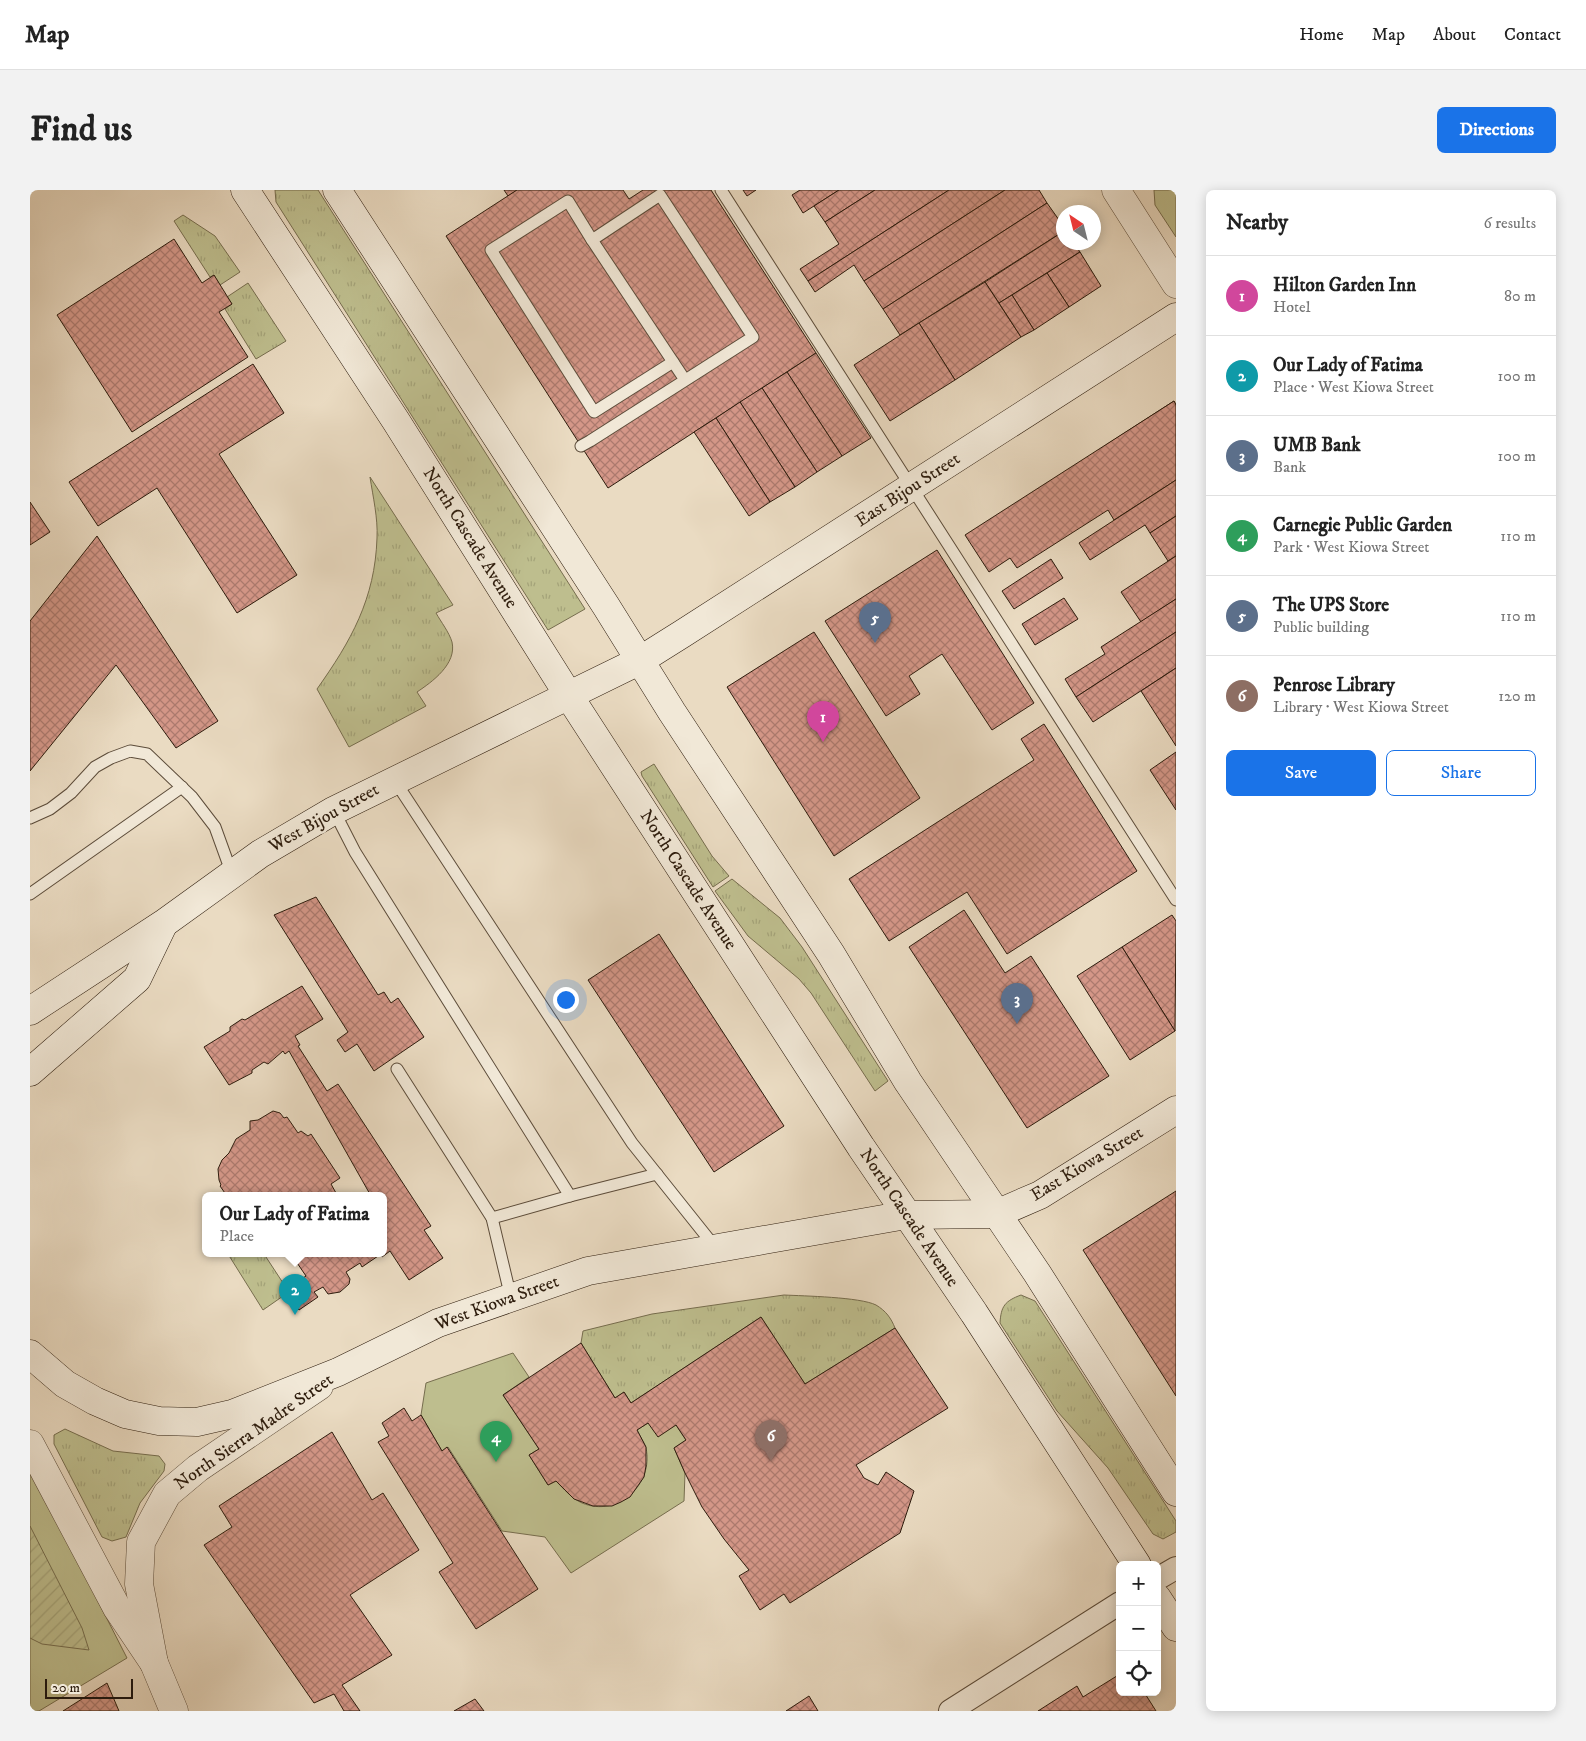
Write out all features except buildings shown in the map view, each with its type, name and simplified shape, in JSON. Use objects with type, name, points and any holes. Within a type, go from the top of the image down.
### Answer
[{"type":"main road","name":"North Cascade Avenue","points":[[245,190],[396,421],[569,696],[906,1215],[974,1313],[1134,1561]]},
{"type":"main road","points":[[337,190],[606,606],[639,661],[831,954],[908,1082],[1037,1273],[1176,1492]]},
{"type":"main road","points":[[1116,190],[1176,284]]},
{"type":"main road","name":"East Bijou Street","points":[[639,661],[912,488],[1176,317]]},
{"type":"main road","name":"West Bijou Street","points":[[30,1011],[163,924],[260,854],[333,810],[639,661]]},
{"type":"main road","points":[[30,1072],[137,979],[163,924]]},
{"type":"main road","name":"East Kiowa Street","points":[[996,1214],[1040,1195],[1176,1110]]},
{"type":"main road","name":"West Kiowa Street","points":[[30,1354],[65,1384],[95,1401],[125,1414],[159,1421],[198,1422],[232,1414],[338,1372],[438,1323],[588,1271],[715,1247],[906,1215],[996,1214]]},
{"type":"main road","name":"North Sierra Madre Street","points":[[154,1663],[140,1584],[141,1542],[167,1494],[198,1468],[338,1372]]},
{"type":"main road","name":"North Sierra Madre Street","points":[[30,1444],[117,1608],[154,1663],[174,1711]]},
{"type":"main road","points":[[1161,1604],[1176,1627]]},
{"type":"street","points":[[1161,1577],[1176,1568]]},
{"type":"street","points":[[950,1711],[1116,1606]]},
{"type":"lane","points":[[721,190],[1176,900]]},
{"type":"lane","points":[[581,446],[752,337],[664,193],[592,240]]},
{"type":"lane","points":[[673,362],[594,412],[491,250],[568,201],[685,380]]},
{"type":"lane","points":[[30,818],[50,809],[71,793],[96,767],[111,758],[130,752],[147,754],[182,787],[215,827],[232,874]]},
{"type":"lane","points":[[394,779],[450,868],[632,1143],[715,1247]]},
{"type":"lane","points":[[30,894],[182,787]]},
{"type":"lane","points":[[333,810],[362,863],[570,1196]]},
{"type":"lane","points":[[397,1069],[492,1218],[511,1298]]},
{"type":"lane","points":[[492,1218],[657,1174]]},
{"type":"green space","points":[[275,190],[318,190],[585,609],[548,630],[276,202]]},
{"type":"green space","points":[[1154,190],[1176,190],[1176,237],[1155,205]]},
{"type":"green space","points":[[183,215],[215,236],[240,272],[220,285],[214,275],[210,277],[174,221]]},
{"type":"green space","points":[[248,283],[286,341],[256,359],[225,309],[232,304],[227,297]]},
{"type":"green space","points":[[370,477],[453,605],[436,613],[451,638],[453,650],[451,658],[442,672],[417,692],[426,706],[349,747],[317,689],[350,636],[359,618],[372,581],[377,530]]},
{"type":"green space","points":[[654,764],[712,856],[729,876],[713,887],[642,776],[641,772]]},
{"type":"green space","points":[[732,879],[780,918],[802,947],[888,1081],[875,1091],[811,993],[799,979],[748,936],[715,891]]},
{"type":"green space","points":[[230,1257],[266,1257],[285,1286],[283,1288],[286,1294],[263,1310]]},
{"type":"green space","points":[[784,1295],[832,1297],[868,1302],[885,1312],[895,1328],[805,1384],[761,1317],[631,1403],[624,1392],[615,1398],[581,1343],[583,1331],[652,1314]]},
{"type":"green space","points":[[1021,1295],[1035,1301],[1176,1521],[1176,1532],[1163,1539],[1153,1534],[1108,1468],[1057,1411],[1000,1323],[1001,1312],[1005,1305]]},
{"type":"green space","points":[[513,1353],[529,1377],[503,1395],[539,1449],[529,1455],[548,1485],[556,1481],[578,1501],[595,1506],[608,1506],[620,1502],[639,1485],[647,1461],[646,1448],[637,1430],[648,1423],[676,1425],[686,1440],[674,1448],[685,1473],[684,1501],[571,1573],[545,1537],[502,1531],[448,1447],[442,1451],[421,1415],[426,1383]]},
{"type":"green space","points":[[65,1429],[113,1451],[159,1456],[165,1464],[164,1471],[140,1503],[126,1537],[112,1541],[102,1537],[54,1444],[54,1435]]},
{"type":"green space","points":[[30,1468],[127,1658],[39,1711],[30,1711]]},
{"type":"green space","points":[[30,1526],[82,1628],[89,1650],[42,1644],[30,1638]]},
{"type":"place","name":"The UPS Store","points":[[875,643]]},
{"type":"place","name":"Hilton Garden Inn","points":[[823,742]]},
{"type":"place","name":"UMB Bank","points":[[1017,1024]]},
{"type":"place","name":"Our Lady of Fatima","points":[[295,1315]]},
{"type":"place","name":"Penrose Library","points":[[771,1461]]},
{"type":"place","name":"Carnegie Public Garden","points":[[496,1462]]}]
